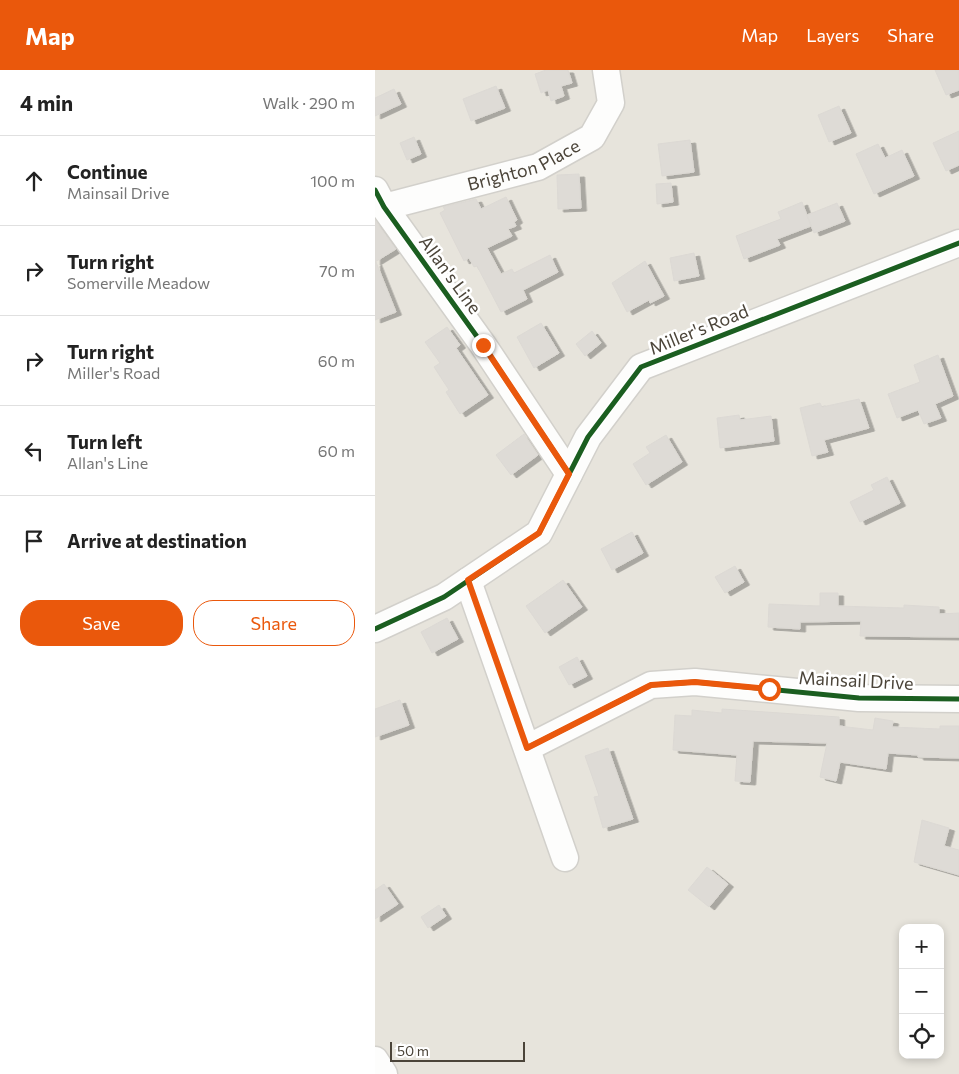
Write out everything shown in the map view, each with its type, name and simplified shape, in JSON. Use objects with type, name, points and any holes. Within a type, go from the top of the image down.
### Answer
[{"type":"street","name":"Brighton Place","points":[[379,199],[538,167],[592,137],[611,103],[607,70]]},
{"type":"street","name":"Allan's Line","points":[[379,199],[483,345],[569,474]]},
{"type":"street","name":"Miller's Road","points":[[375,629],[444,597],[539,533],[588,437],[641,367],[959,244]]},
{"type":"street","points":[[468,580],[565,858]]},
{"type":"street","name":"Mainsail Drive","points":[[527,748],[651,685],[695,682],[859,698],[959,699]]},
{"type":"street","points":[[375,1060],[385,1074]]},
{"type":"shaded area","points":[[375,70],[959,70],[959,1074],[375,1074]]},
{"type":"building","points":[[546,70],[568,70],[572,83],[561,86],[564,96],[551,101],[548,90],[541,93],[535,74]]},
{"type":"building","points":[[935,70],[959,70],[959,90],[946,95]]},
{"type":"building","points":[[496,86],[505,108],[471,121],[463,99]]},
{"type":"building","points":[[394,89],[401,104],[375,116],[375,98]]},
{"type":"building","points":[[839,106],[851,133],[829,142],[818,115]]},
{"type":"building","points":[[959,131],[959,165],[946,171],[933,143]]},
{"type":"building","points":[[414,137],[421,154],[407,160],[400,143]]},
{"type":"building","points":[[690,140],[694,172],[662,176],[658,144]]},
{"type":"building","points":[[878,144],[885,158],[902,150],[914,176],[874,194],[856,154]]},
{"type":"building","points":[[579,174],[581,208],[558,209],[557,175]]},
{"type":"building","points":[[671,183],[673,202],[657,204],[656,184]]},
{"type":"building","points":[[506,197],[517,220],[514,222],[516,226],[508,229],[512,236],[487,248],[501,274],[512,269],[514,273],[550,255],[558,272],[523,290],[527,299],[501,312],[477,266],[474,267],[469,258],[464,261],[440,213],[445,210],[443,207],[476,199],[481,209]]},
{"type":"building","points":[[802,202],[811,226],[777,239],[780,245],[744,259],[736,236],[781,219],[778,212]]},
{"type":"building","points":[[837,203],[845,221],[814,233],[807,215]]},
{"type":"building","points":[[375,220],[396,249],[375,262]]},
{"type":"building","points":[[694,253],[699,276],[674,281],[670,258]]},
{"type":"building","points":[[645,261],[664,296],[650,303],[649,300],[627,312],[612,283]]},
{"type":"building","points":[[375,263],[396,312],[375,320]]},
{"type":"building","points":[[541,323],[559,353],[534,368],[517,337]]},
{"type":"building","points":[[447,327],[460,345],[456,348],[488,395],[460,414],[446,392],[449,390],[434,367],[440,363],[425,342]]},
{"type":"building","points":[[592,331],[601,343],[585,356],[576,344]]},
{"type":"building","points":[[938,355],[953,396],[935,404],[941,418],[924,424],[918,410],[897,418],[888,394],[920,382],[914,365]]},
{"type":"building","points":[[859,399],[869,428],[824,440],[828,452],[812,456],[800,408],[820,403],[822,407]]},
{"type":"building","points":[[739,415],[740,420],[771,416],[774,441],[720,448],[717,418]]},
{"type":"building","points":[[524,434],[538,455],[511,475],[496,455]]},
{"type":"building","points":[[666,435],[682,462],[646,485],[633,464],[650,453],[646,447]]},
{"type":"building","points":[[887,477],[900,503],[860,522],[850,502],[874,490],[871,485]]},
{"type":"building","points":[[632,532],[643,553],[612,570],[601,549]]},
{"type":"building","points":[[735,566],[744,582],[725,593],[715,577]]},
{"type":"building","points":[[563,580],[582,607],[545,633],[526,606]]},
{"type":"building","points":[[820,593],[838,593],[838,606],[904,608],[904,605],[939,607],[939,614],[959,613],[959,637],[860,636],[861,621],[800,622],[800,629],[768,627],[769,604],[820,606]]},
{"type":"building","points":[[447,618],[458,639],[432,653],[421,632]]},
{"type":"building","points":[[577,657],[587,676],[569,685],[559,667]]},
{"type":"building","points":[[400,700],[409,725],[375,737],[375,709]]},
{"type":"building","points":[[722,709],[839,717],[839,726],[873,730],[875,718],[893,721],[892,727],[940,729],[940,726],[959,726],[959,758],[918,757],[918,755],[888,753],[886,769],[840,762],[836,781],[820,777],[827,743],[753,741],[750,782],[735,781],[737,755],[673,750],[675,715],[692,716],[692,710],[722,713]]},
{"type":"building","points":[[608,748],[633,819],[603,828],[594,797],[599,796],[585,756]]},
{"type":"building","points":[[922,820],[949,828],[944,846],[959,850],[959,875],[914,862]]},
{"type":"building","points":[[707,867],[728,884],[709,907],[688,890]]},
{"type":"building","points":[[384,884],[398,904],[375,919],[375,890]]},
{"type":"building","points":[[439,905],[446,916],[428,928],[421,917]]},
{"type":"cycle path","points":[[375,190],[384,207],[483,345],[569,474]]},
{"type":"cycle path","points":[[375,629],[444,597],[539,533],[588,437],[641,367],[959,243]]},
{"type":"cycle path","points":[[527,748],[651,685],[695,682],[859,698],[959,699]]},
{"type":"route","points":[[483,345],[569,474],[539,533],[468,580],[527,748],[651,685],[695,682],[769,689]]}]
